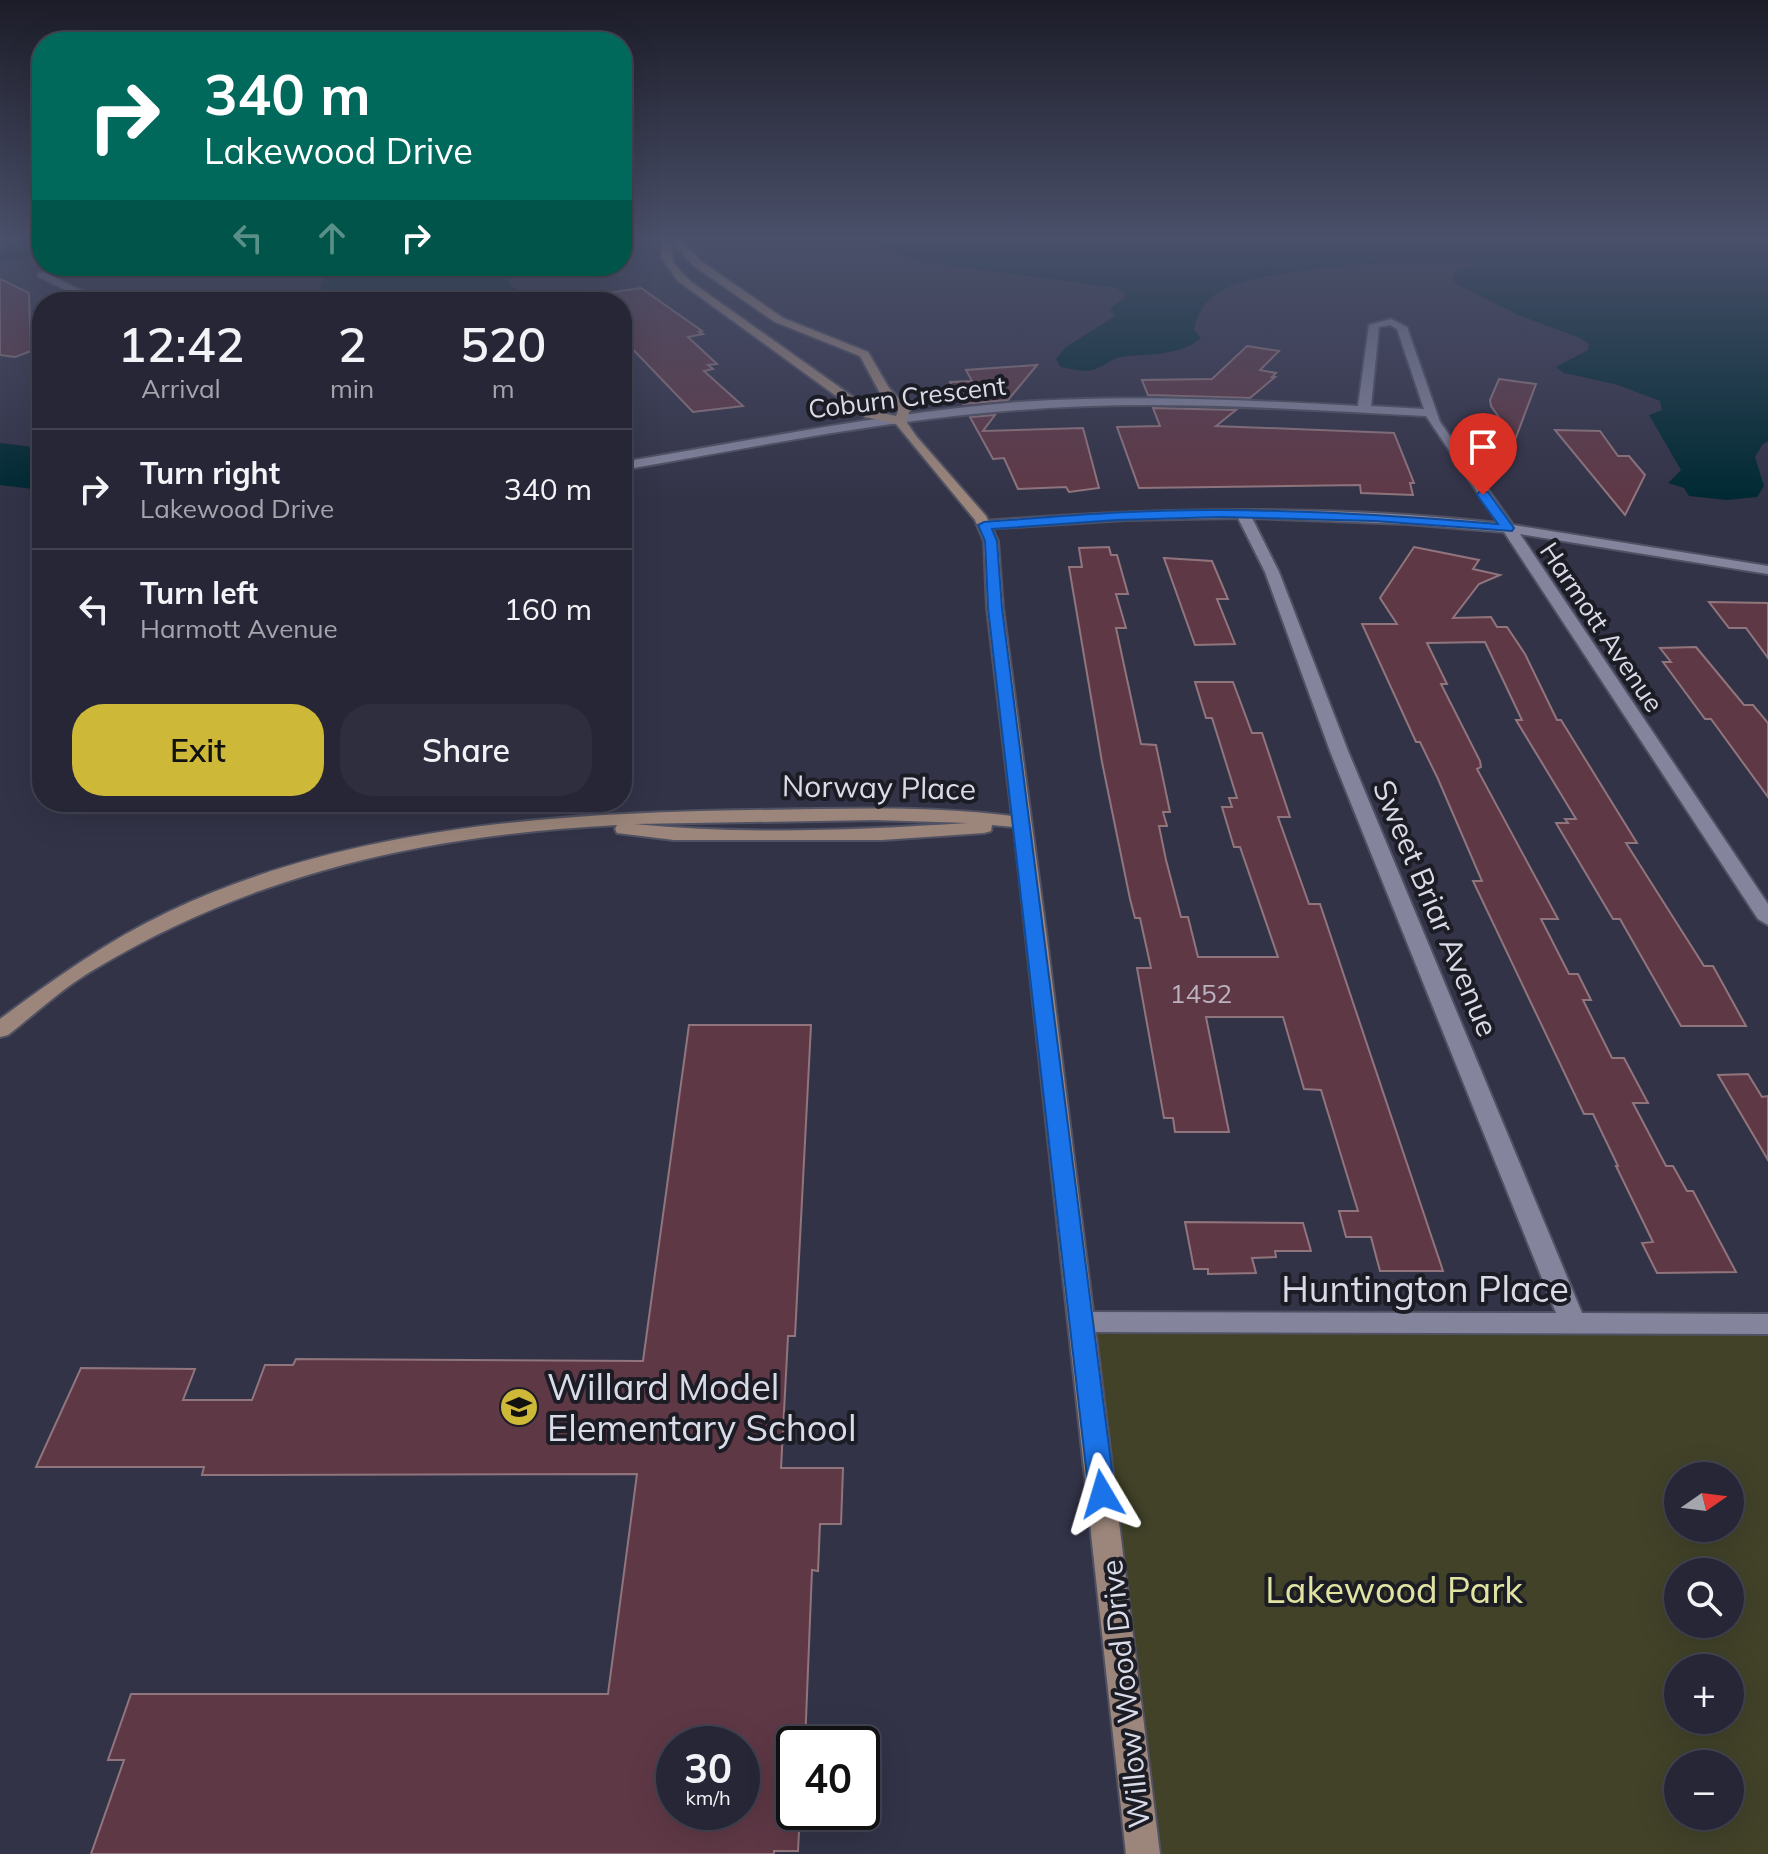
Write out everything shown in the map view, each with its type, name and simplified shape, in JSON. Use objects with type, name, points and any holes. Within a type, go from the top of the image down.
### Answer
[{"type":"street","name":"Willow Wood Drive","points":[[742,324],[869,414],[900,421],[984,525],[991,541],[995,608],[1143,1854]]},
{"type":"street","name":"Willow Wood Drive","points":[[788,324],[864,354],[884,390],[904,410],[900,421]]},
{"type":"street","name":"Harmott Avenue","points":[[1364,410],[1374,325],[1382,324]]},
{"type":"street","name":"Harmott Avenue","points":[[1394,324],[1402,327],[1410,343],[1430,413],[1768,919]]},
{"type":"street","name":"Coburn Crescent","points":[[632,464],[816,431],[963,411],[1119,404],[1257,403],[1430,413]]},
{"type":"street","points":[[984,525],[1117,516],[1243,514],[1375,517],[1507,528],[1768,570]]},
{"type":"street","name":"Sweet Briar Avenue","points":[[1243,514],[1272,572],[1339,751],[1574,1325]]},
{"type":"street","name":"Norway Place","points":[[0,1030],[58,985],[114,949],[218,898],[277,875],[337,857],[401,843],[465,832],[564,824],[674,834],[882,834],[1022,823]]},
{"type":"street","name":"Huntington Place","points":[[1082,1322],[1768,1324]]},
{"type":"green space","name":"Lakewood Park","points":[[1768,1321],[1768,1854],[1143,1854],[1082,1322]]},
{"type":"shaded area","points":[[1103,324],[1196,324],[1194,330],[1201,338],[1173,351],[1118,358],[1097,369],[1085,371],[1061,367],[1056,359],[1066,347]]},
{"type":"shaded area","points":[[1541,324],[1768,324],[1768,441],[1755,457],[1764,486],[1757,497],[1727,500],[1689,496],[1684,488],[1668,483],[1681,470],[1649,415],[1662,410],[1660,401],[1618,385],[1564,373],[1556,367],[1588,350],[1589,344]]},
{"type":"shaded area","points":[[0,443],[32,447],[32,489],[0,485]]},
{"type":"building","points":[[0,324],[30,324],[31,351],[15,357],[0,355]]},
{"type":"building","points":[[632,324],[691,324],[702,331],[699,332],[703,334],[688,337],[717,364],[708,365],[713,369],[704,371],[743,406],[693,412],[632,348]]},
{"type":"building","points":[[1247,346],[1279,351],[1260,370],[1276,373],[1272,377],[1275,377],[1250,398],[1148,395],[1142,380],[1212,379]]},
{"type":"building","points":[[1037,365],[1008,400],[963,404],[950,382],[972,381],[966,370]]},
{"type":"building","points":[[1499,379],[1536,384],[1515,440],[1491,406],[1490,400]]},
{"type":"building","points":[[1153,408],[1236,410],[1216,426],[1394,433],[1414,483],[1410,483],[1413,495],[1361,493],[1360,485],[1139,488],[1117,427],[1160,426]]},
{"type":"building","points":[[995,415],[983,431],[1083,428],[1099,488],[1069,492],[1066,487],[1018,489],[1004,458],[993,459],[970,417]]},
{"type":"building","points":[[1555,430],[1600,431],[1618,456],[1629,456],[1645,475],[1625,515]]},
{"type":"building","points":[[1109,547],[1111,555],[1117,555],[1128,594],[1116,594],[1126,628],[1116,628],[1141,744],[1156,745],[1170,812],[1163,812],[1167,826],[1159,826],[1166,860],[1181,917],[1188,917],[1198,957],[1278,957],[1240,847],[1234,847],[1222,807],[1232,807],[1229,798],[1237,798],[1212,718],[1206,718],[1195,682],[1233,682],[1252,733],[1262,733],[1290,817],[1278,817],[1309,904],[1320,904],[1443,1271],[1380,1271],[1371,1237],[1346,1237],[1339,1211],[1358,1211],[1321,1090],[1304,1089],[1283,1017],[1206,1017],[1229,1132],[1175,1132],[1173,1118],[1164,1118],[1137,968],[1151,968],[1140,918],[1135,918],[1130,899],[1102,762],[1069,567],[1082,567],[1079,548]]},
{"type":"building","points":[[1414,547],[1479,560],[1473,569],[1500,575],[1479,584],[1453,618],[1491,617],[1497,627],[1507,627],[1525,654],[1557,720],[1561,720],[1637,843],[1626,843],[1704,966],[1713,966],[1746,1026],[1681,1026],[1620,919],[1613,919],[1556,823],[1576,819],[1516,720],[1522,720],[1485,642],[1427,643],[1447,684],[1441,684],[1480,761],[1481,767],[1477,769],[1558,919],[1541,919],[1569,974],[1578,974],[1591,1000],[1583,1000],[1612,1058],[1624,1058],[1648,1103],[1633,1103],[1666,1166],[1673,1166],[1687,1191],[1693,1191],[1736,1272],[1657,1273],[1642,1243],[1653,1242],[1618,1166],[1593,1114],[1584,1114],[1473,881],[1482,881],[1438,779],[1420,742],[1416,742],[1362,624],[1397,624],[1380,598]]},
{"type":"building","points":[[1164,558],[1212,561],[1228,599],[1217,599],[1235,644],[1195,645]]},
{"type":"building","points":[[1709,602],[1768,603],[1768,658],[1746,628],[1729,628]]},
{"type":"building","points":[[1696,647],[1744,705],[1753,705],[1768,723],[1768,797],[1711,719],[1705,719],[1663,662],[1671,662],[1660,648]]},
{"type":"building","points":[[689,1025],[811,1025],[795,1336],[788,1336],[781,1468],[843,1468],[841,1524],[820,1524],[818,1571],[812,1570],[806,1726],[776,1726],[776,1830],[799,1830],[798,1851],[774,1851],[774,1854],[91,1854],[124,1760],[108,1760],[131,1694],[608,1694],[637,1474],[202,1475],[204,1467],[36,1467],[81,1368],[195,1369],[183,1400],[252,1400],[265,1365],[293,1365],[296,1359],[643,1361]]},
{"type":"building","points":[[1748,1074],[1762,1097],[1768,1096],[1768,1160],[1718,1075]]},
{"type":"building","points":[[1185,1222],[1303,1223],[1311,1251],[1275,1251],[1276,1257],[1252,1258],[1256,1273],[1208,1274],[1208,1269],[1194,1269]]},
{"type":"place","name":"Willard Model Elementary School","points":[[519,1407]]},
{"type":"route","points":[[1102,1494],[995,608],[991,541],[984,525],[1117,516],[1221,514],[1375,517],[1507,528],[1483,495]]}]
